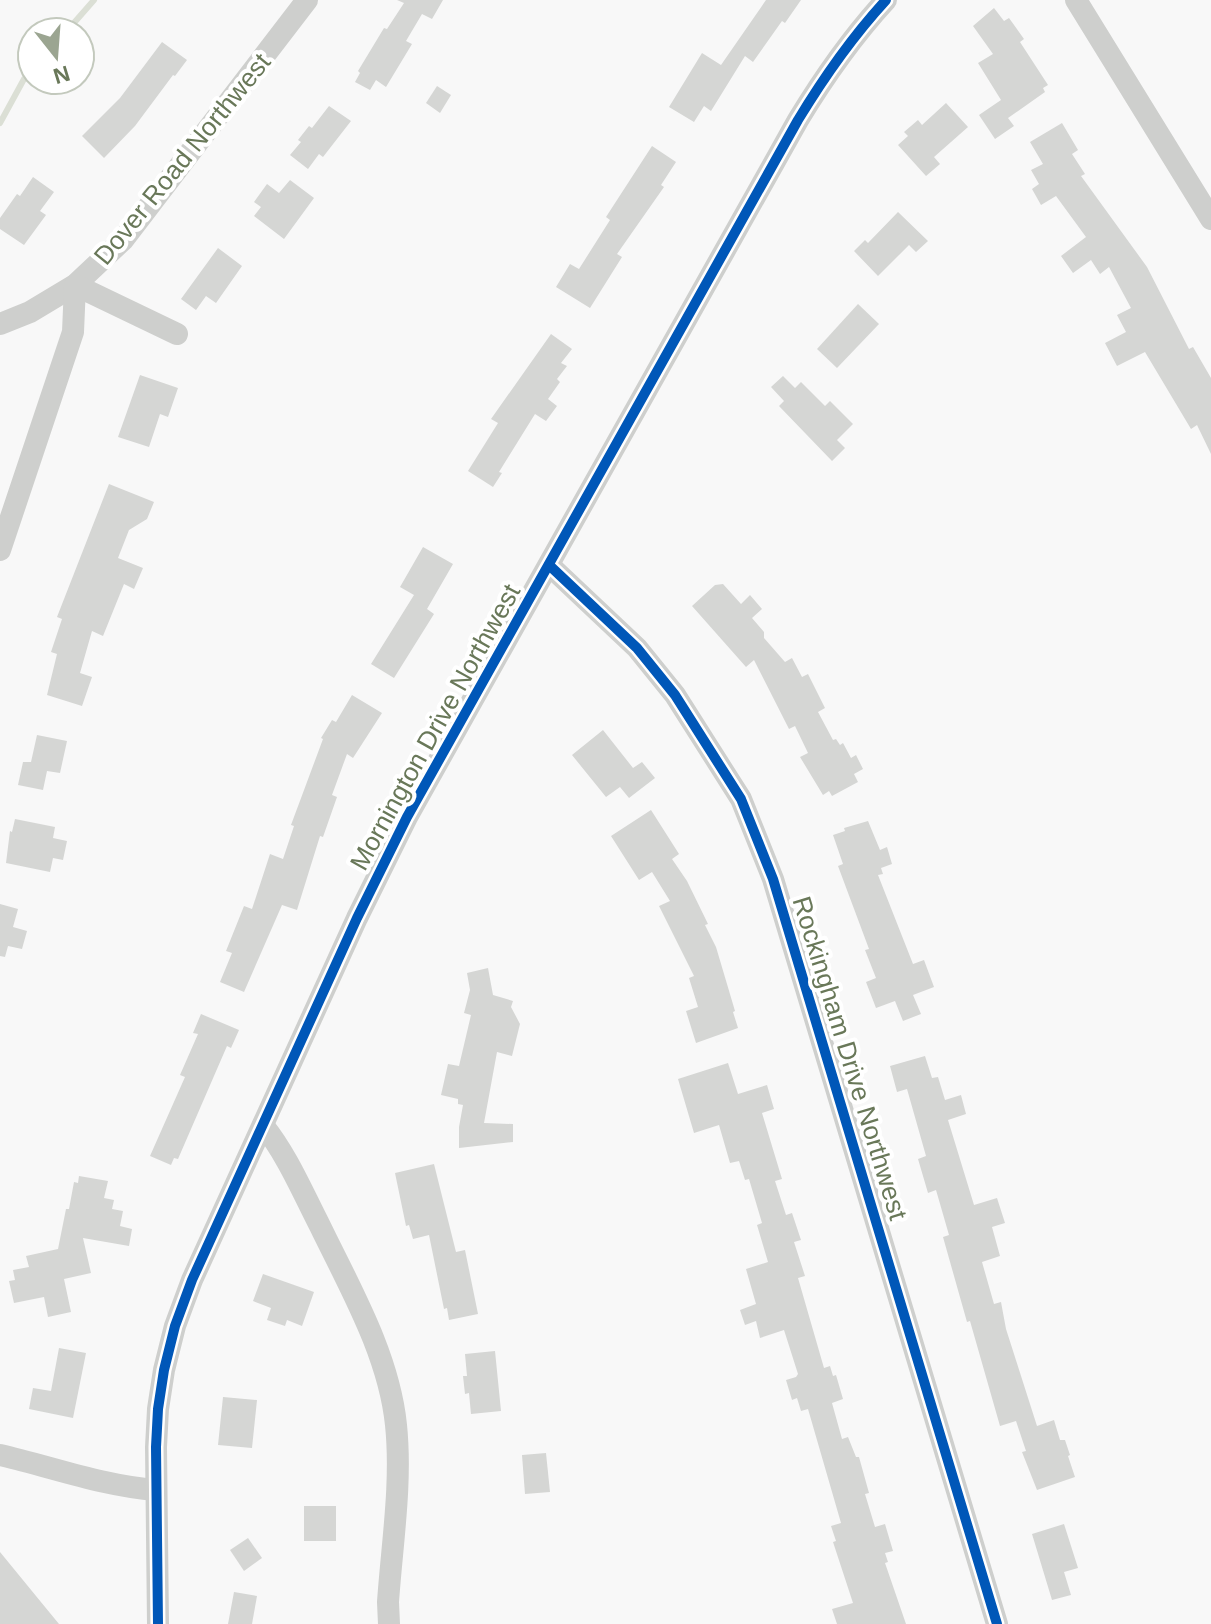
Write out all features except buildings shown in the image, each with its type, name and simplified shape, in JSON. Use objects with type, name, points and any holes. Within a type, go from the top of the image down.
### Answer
[{"type":"street","name":"Dover Road Northwest","points":[[0,324],[30,312],[75,285],[123,240],[307,0]]},
{"type":"street","name":"Mornington Drive Northwest","points":[[158,1624],[158,1409],[175,1326],[192,1280],[357,918],[407,817],[798,120],[825,76],[861,27],[886,0]]},
{"type":"street","points":[[1076,0],[1211,219]]},
{"type":"street","points":[[0,550],[73,332],[75,285],[177,334]]},
{"type":"street","name":"Rockingham Drive Northwest","points":[[549,565],[637,648],[675,695],[741,799],[773,879],[997,1624]]},
{"type":"street","points":[[263,1125],[280,1147],[352,1292],[390,1390],[399,1452],[389,1624]]},
{"type":"street","points":[[0,1455],[121,1487],[156,1490]]},
{"type":"waterway","points":[[80,16],[94,0]]},
{"type":"waterway","points":[[0,123],[16,94]]},
{"type":"cycle path","points":[[158,1624],[158,1409],[175,1326],[192,1280],[357,918],[407,817],[798,120],[839,58],[886,0]]},
{"type":"cycle path","points":[[549,565],[637,648],[675,695],[741,799],[773,879],[997,1624]]}]
